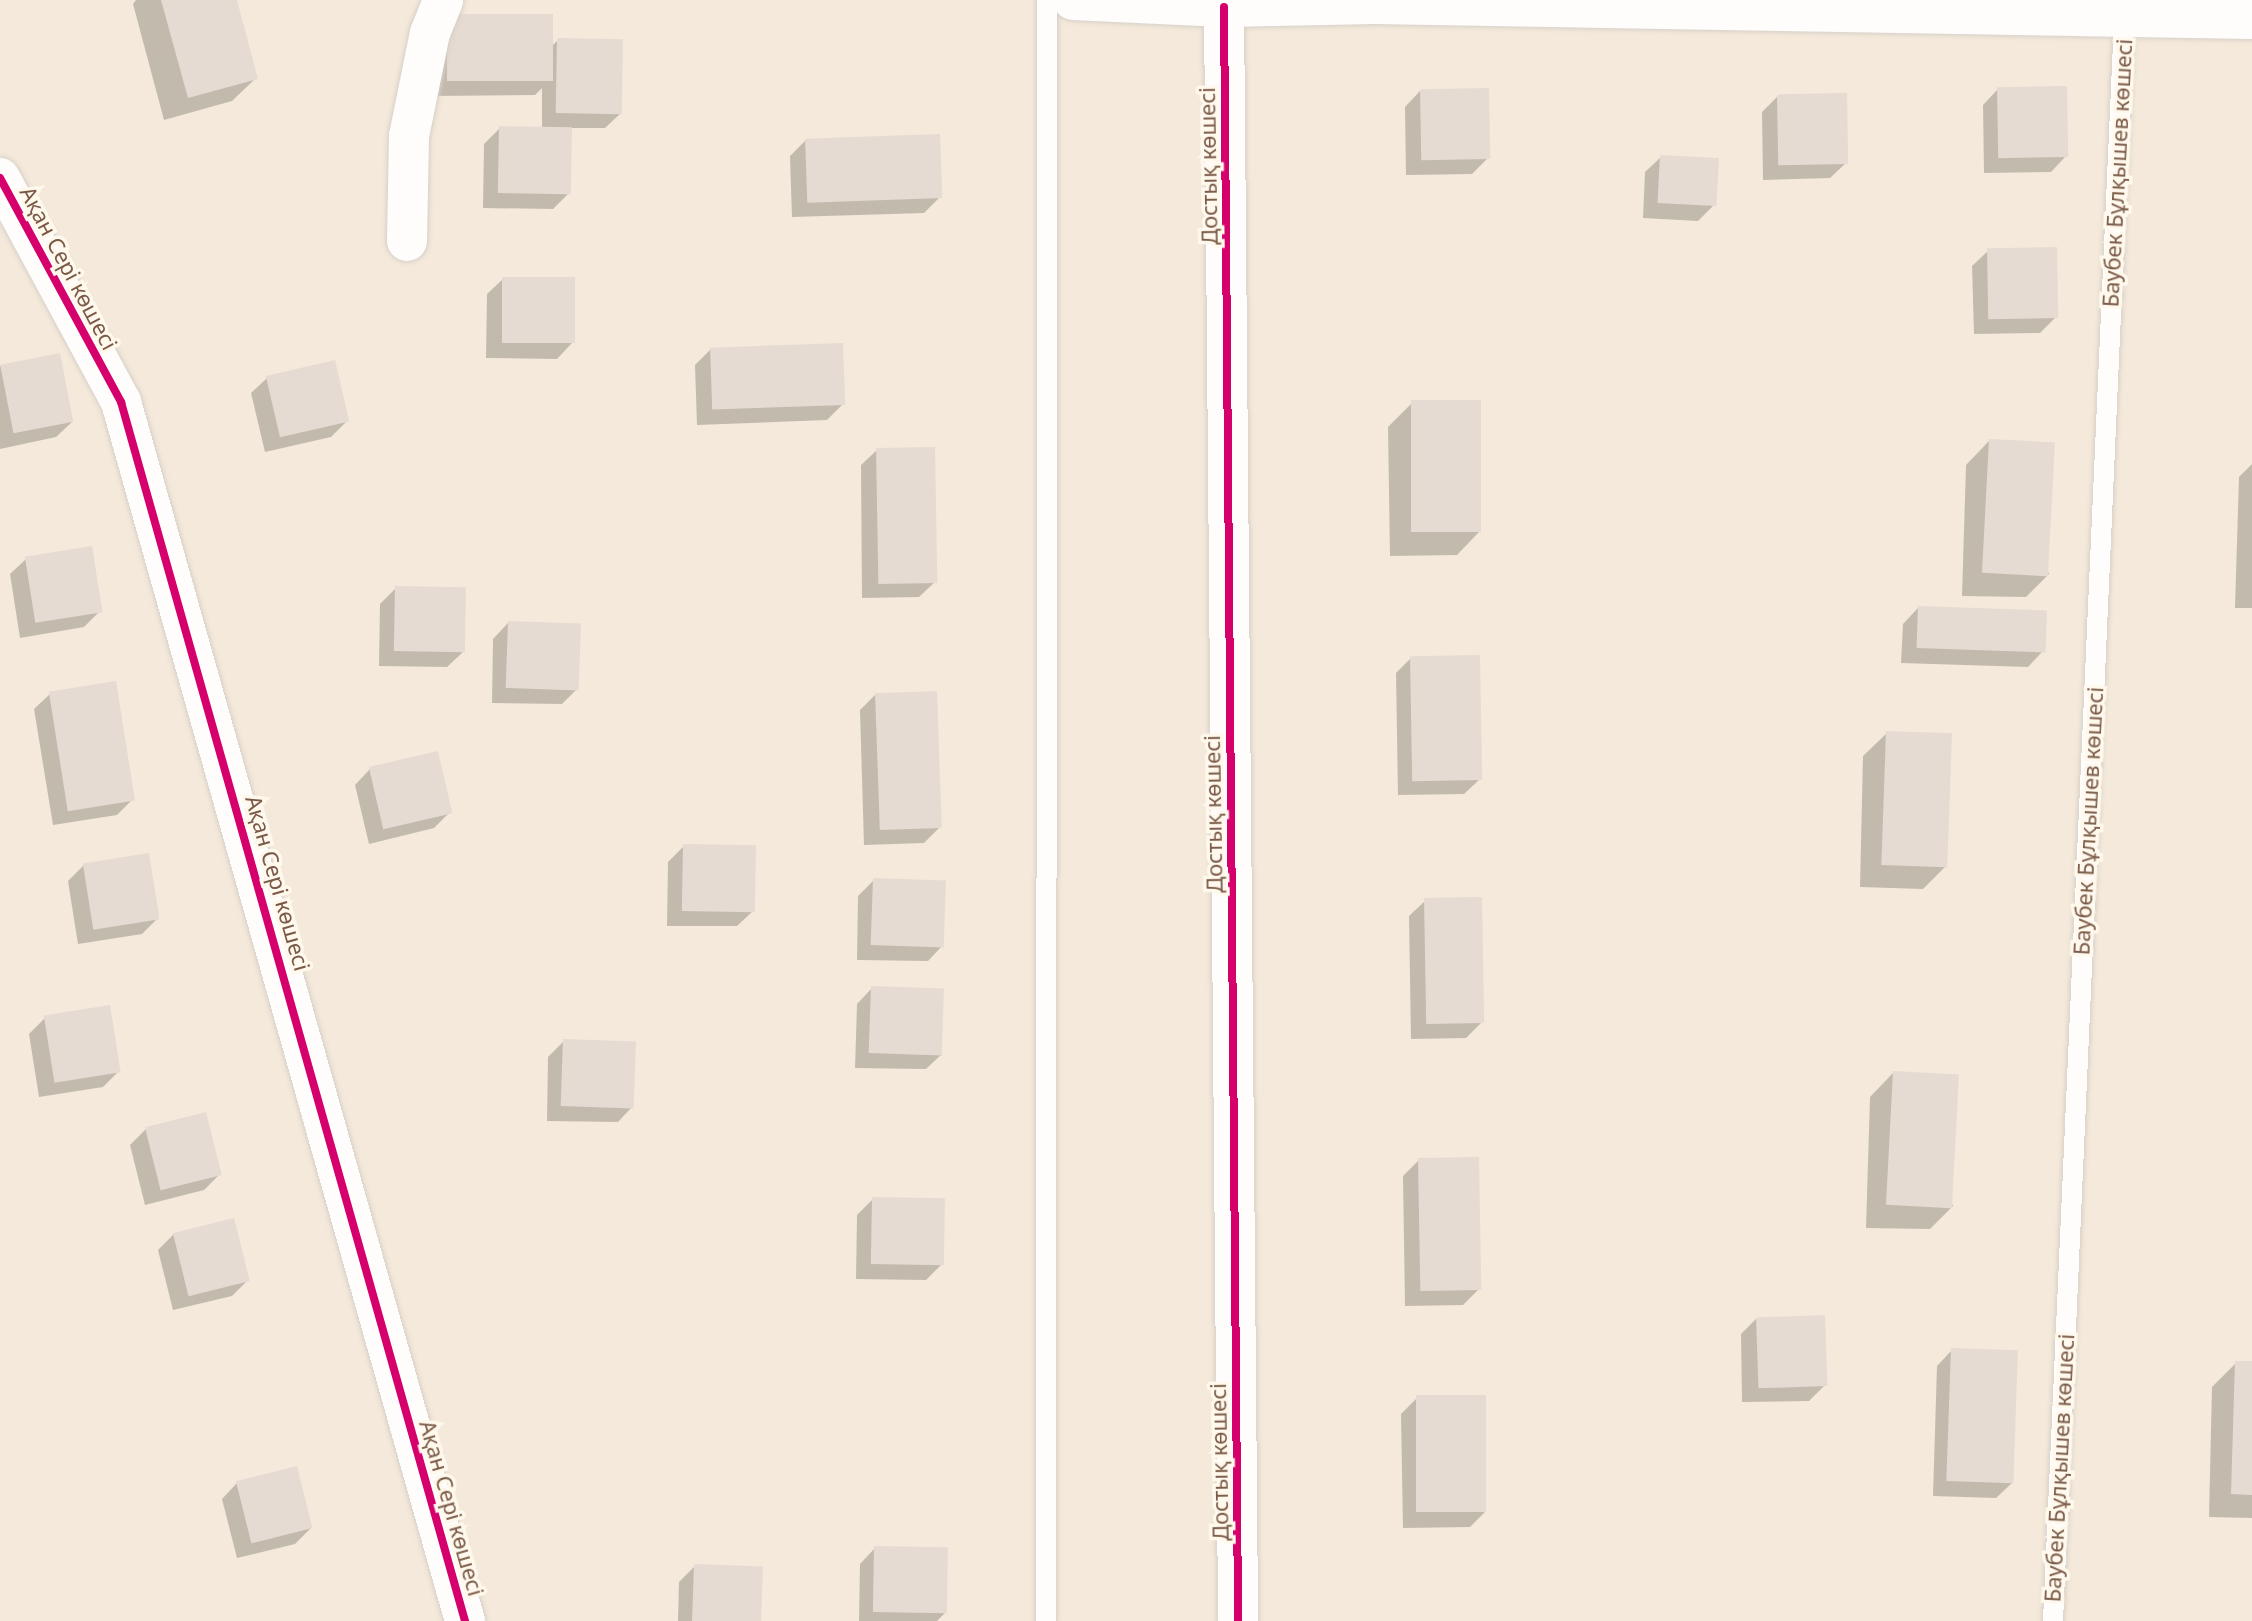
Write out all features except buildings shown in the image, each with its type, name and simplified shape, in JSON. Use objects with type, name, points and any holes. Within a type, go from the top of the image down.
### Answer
[{"type":"street","points":[[407,241],[409,136],[430,33],[443,0]]},
{"type":"street","points":[[1073,0],[1224,7],[1376,2],[2124,20],[2252,19]]},
{"type":"street","name":"Достық көшесі","points":[[1224,7],[1238,1621]]},
{"type":"street","name":"Ақан Сері көшесі","points":[[0,178],[121,402],[465,1621]]},
{"type":"lane","points":[[1046,1621],[1047,0]]},
{"type":"lane","name":"Баубек Бұлқышев көшесі","points":[[2053,1621],[2124,20]]},
{"type":"shaded area","points":[[0,0],[2252,0],[2252,1621],[0,1621]]},
{"type":"cycle path","points":[[1224,7],[1238,1621]]},
{"type":"cycle path","points":[[0,178],[121,402],[465,1621]]}]
